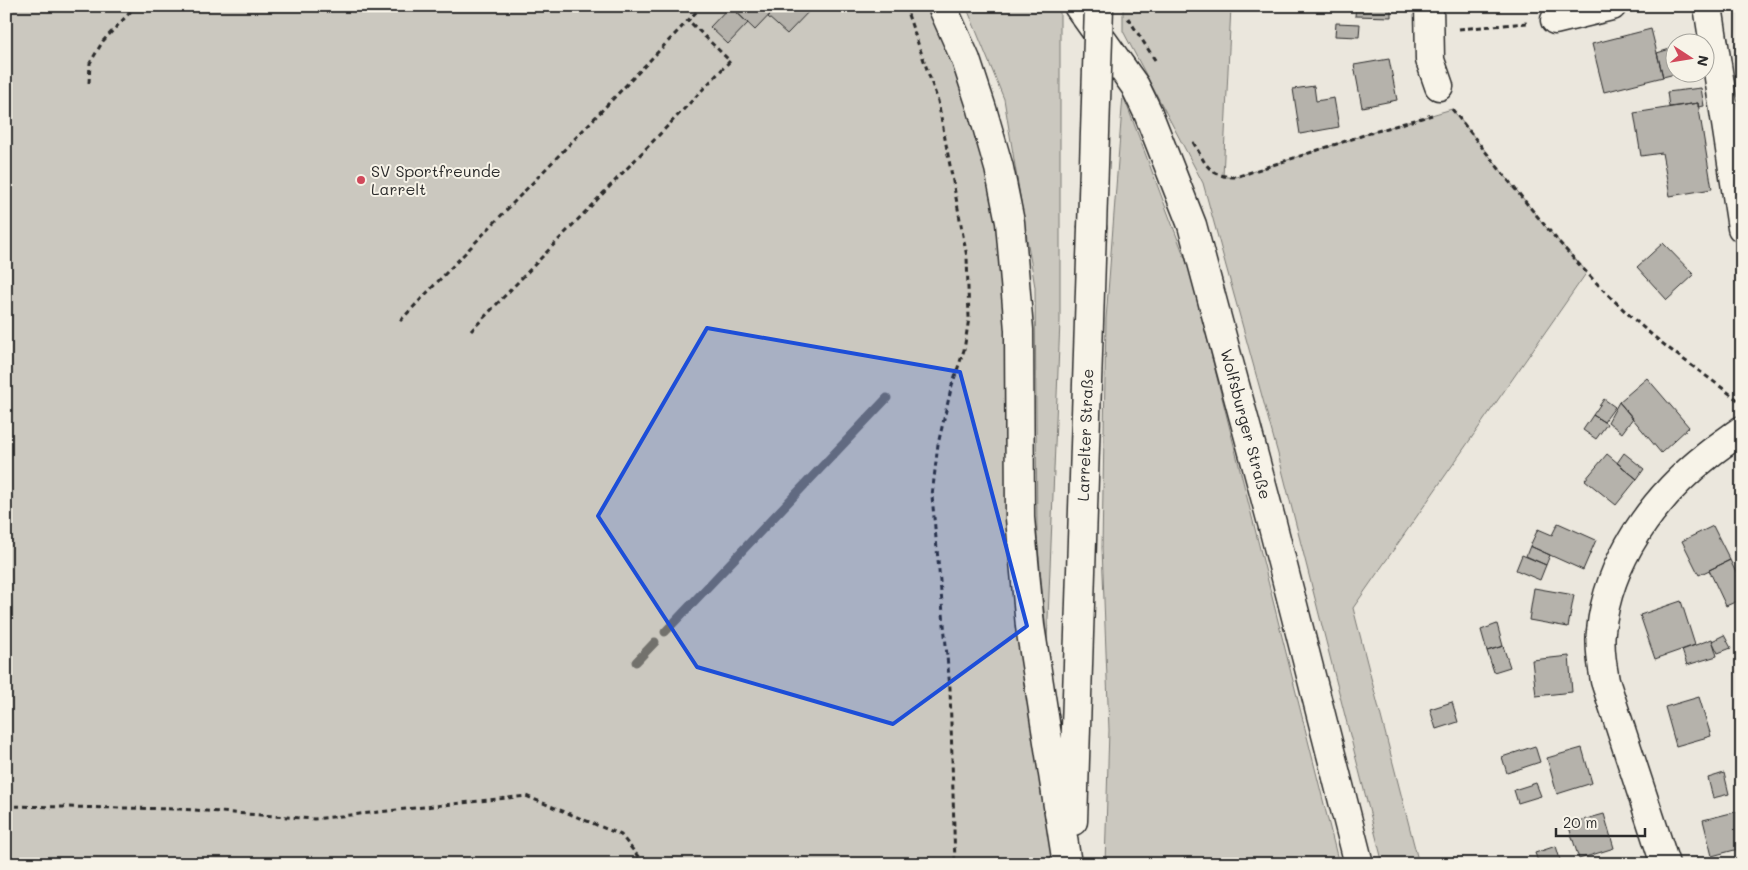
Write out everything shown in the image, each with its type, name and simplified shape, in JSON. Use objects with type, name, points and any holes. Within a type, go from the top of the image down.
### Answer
[{"type":"street","points":[[942,6],[966,60],[982,109],[1000,168],[1010,222],[1019,330],[1020,518],[1030,626],[1067,864]]},
{"type":"street","name":"Wolfsburger Straße","points":[[1078,6],[1135,86],[1148,113],[1192,225],[1274,532],[1359,864]]},
{"type":"street","points":[[1555,20],[1612,6]]},
{"type":"street","points":[[1708,6],[1742,228]]},
{"type":"street","name":"Larrelter Straße","points":[[1071,864],[1092,228],[1111,9]]},
{"type":"street","points":[[1429,18],[1430,60],[1441,99]]},
{"type":"street","points":[[1665,864],[1605,681],[1601,632],[1606,604],[1619,566],[1636,533],[1674,487],[1706,456],[1742,430]]},
{"type":"path","points":[[89,83],[90,63],[103,41],[136,6]]},
{"type":"path","points":[[400,321],[702,6]]},
{"type":"path","points":[[905,6],[938,101],[967,257],[969,318],[964,350],[952,385],[938,444],[932,496],[950,688],[954,864]]},
{"type":"path","points":[[1111,9],[1158,64]]},
{"type":"path","points":[[1429,18],[1504,26],[1555,20]]},
{"type":"path","points":[[471,330],[730,61],[688,20]]},
{"type":"path","points":[[1441,99],[1452,109],[1545,226],[1600,285],[1646,330],[1742,403]]},
{"type":"path","points":[[1188,134],[1209,170],[1223,177],[1236,176],[1433,115]]},
{"type":"path","points":[[6,806],[180,809],[314,819],[526,796],[621,835],[644,864]]},
{"type":"highlighted area","points":[[707,328],[960,372],[1027,626],[893,724],[697,667],[598,516]]},
{"type":"shaded area","points":[[6,6],[942,6],[999,168],[1020,518],[1067,864],[6,864]]},
{"type":"shaded area","points":[[966,6],[1060,6],[1060,321],[1047,643],[1037,536],[1035,287],[1004,99]]},
{"type":"shaded area","points":[[1123,6],[1231,6],[1223,177],[1236,177],[1367,134],[1452,109],[1545,226],[1587,272],[1353,608],[1419,864],[1383,864],[1278,454],[1203,183],[1123,31]]},
{"type":"shaded area","points":[[1123,95],[1191,274],[1339,864],[1105,864],[1109,730],[1102,548],[1106,319]]},
{"type":"building","points":[[730,6],[778,6],[755,30]]},
{"type":"building","points":[[730,6],[748,23],[728,44],[710,27]]},
{"type":"building","points":[[778,6],[814,6],[787,34],[768,17]]},
{"type":"building","points":[[1356,6],[1391,6],[1391,17],[1355,16]]},
{"type":"building","points":[[1336,23],[1360,24],[1359,37],[1335,36]]},
{"type":"building","points":[[1651,29],[1663,77],[1604,92],[1592,44]]},
{"type":"building","points":[[1666,50],[1666,76],[1663,77],[1657,53]]},
{"type":"building","points":[[1389,59],[1397,100],[1362,107],[1354,65]]},
{"type":"building","points":[[1314,86],[1316,101],[1334,98],[1339,127],[1300,134],[1293,89]]},
{"type":"building","points":[[1701,88],[1704,106],[1698,107],[1698,103],[1669,107],[1667,92]]},
{"type":"building","points":[[1698,103],[1712,189],[1670,196],[1662,153],[1641,156],[1634,113]]},
{"type":"building","points":[[1663,243],[1694,275],[1667,300],[1637,267]]},
{"type":"building","points":[[1647,378],[1689,427],[1661,453],[1619,402]]},
{"type":"building","points":[[1604,399],[1615,407],[1604,422],[1593,415]]},
{"type":"building","points":[[1619,402],[1633,418],[1622,433],[1608,422]]},
{"type":"building","points":[[1593,415],[1607,424],[1596,439],[1583,430]]},
{"type":"building","points":[[1624,453],[1644,469],[1637,479],[1617,463]]},
{"type":"building","points":[[1607,454],[1637,479],[1616,505],[1585,480]]},
{"type":"building","points":[[1558,523],[1596,540],[1583,570],[1530,546],[1538,529],[1552,535]]},
{"type":"building","points":[[1713,526],[1730,560],[1699,575],[1682,541]]},
{"type":"building","points":[[1530,546],[1550,555],[1546,565],[1526,556]]},
{"type":"building","points":[[1522,555],[1546,565],[1540,580],[1516,570]]},
{"type":"building","points":[[1730,560],[1742,585],[1742,599],[1726,606],[1709,570]]},
{"type":"building","points":[[1534,588],[1574,595],[1568,627],[1529,620]]},
{"type":"building","points":[[1681,601],[1695,645],[1655,659],[1640,615]]},
{"type":"building","points":[[1497,624],[1503,646],[1487,651],[1481,630]]},
{"type":"building","points":[[1724,635],[1731,648],[1718,653],[1712,641]]},
{"type":"building","points":[[1712,639],[1717,656],[1687,665],[1682,650]]},
{"type":"building","points":[[1503,646],[1510,667],[1494,672],[1487,651]]},
{"type":"building","points":[[1569,656],[1572,692],[1536,696],[1532,660]]},
{"type":"building","points":[[1699,697],[1711,736],[1676,746],[1665,707]]},
{"type":"building","points":[[1452,702],[1458,722],[1436,729],[1430,709]]},
{"type":"building","points":[[1535,746],[1540,762],[1507,773],[1502,757]]},
{"type":"building","points":[[1582,748],[1592,783],[1557,794],[1547,758]]},
{"type":"building","points":[[1724,773],[1729,794],[1713,798],[1708,778]]},
{"type":"building","points":[[1536,783],[1541,796],[1518,803],[1514,790]]},
{"type":"building","points":[[1739,811],[1742,822],[1742,848],[1712,856],[1703,820]]},
{"type":"building","points":[[1604,814],[1614,848],[1579,859],[1568,824]]},
{"type":"building","points":[[1556,846],[1561,863],[1539,864],[1535,853]]},
{"type":"waterway","points":[[665,632],[887,398]]},
{"type":"waterway","points":[[636,662],[655,642]]},
{"type":"place","name":"SV Sportfreunde Larrelt","points":[[361,180]]}]
